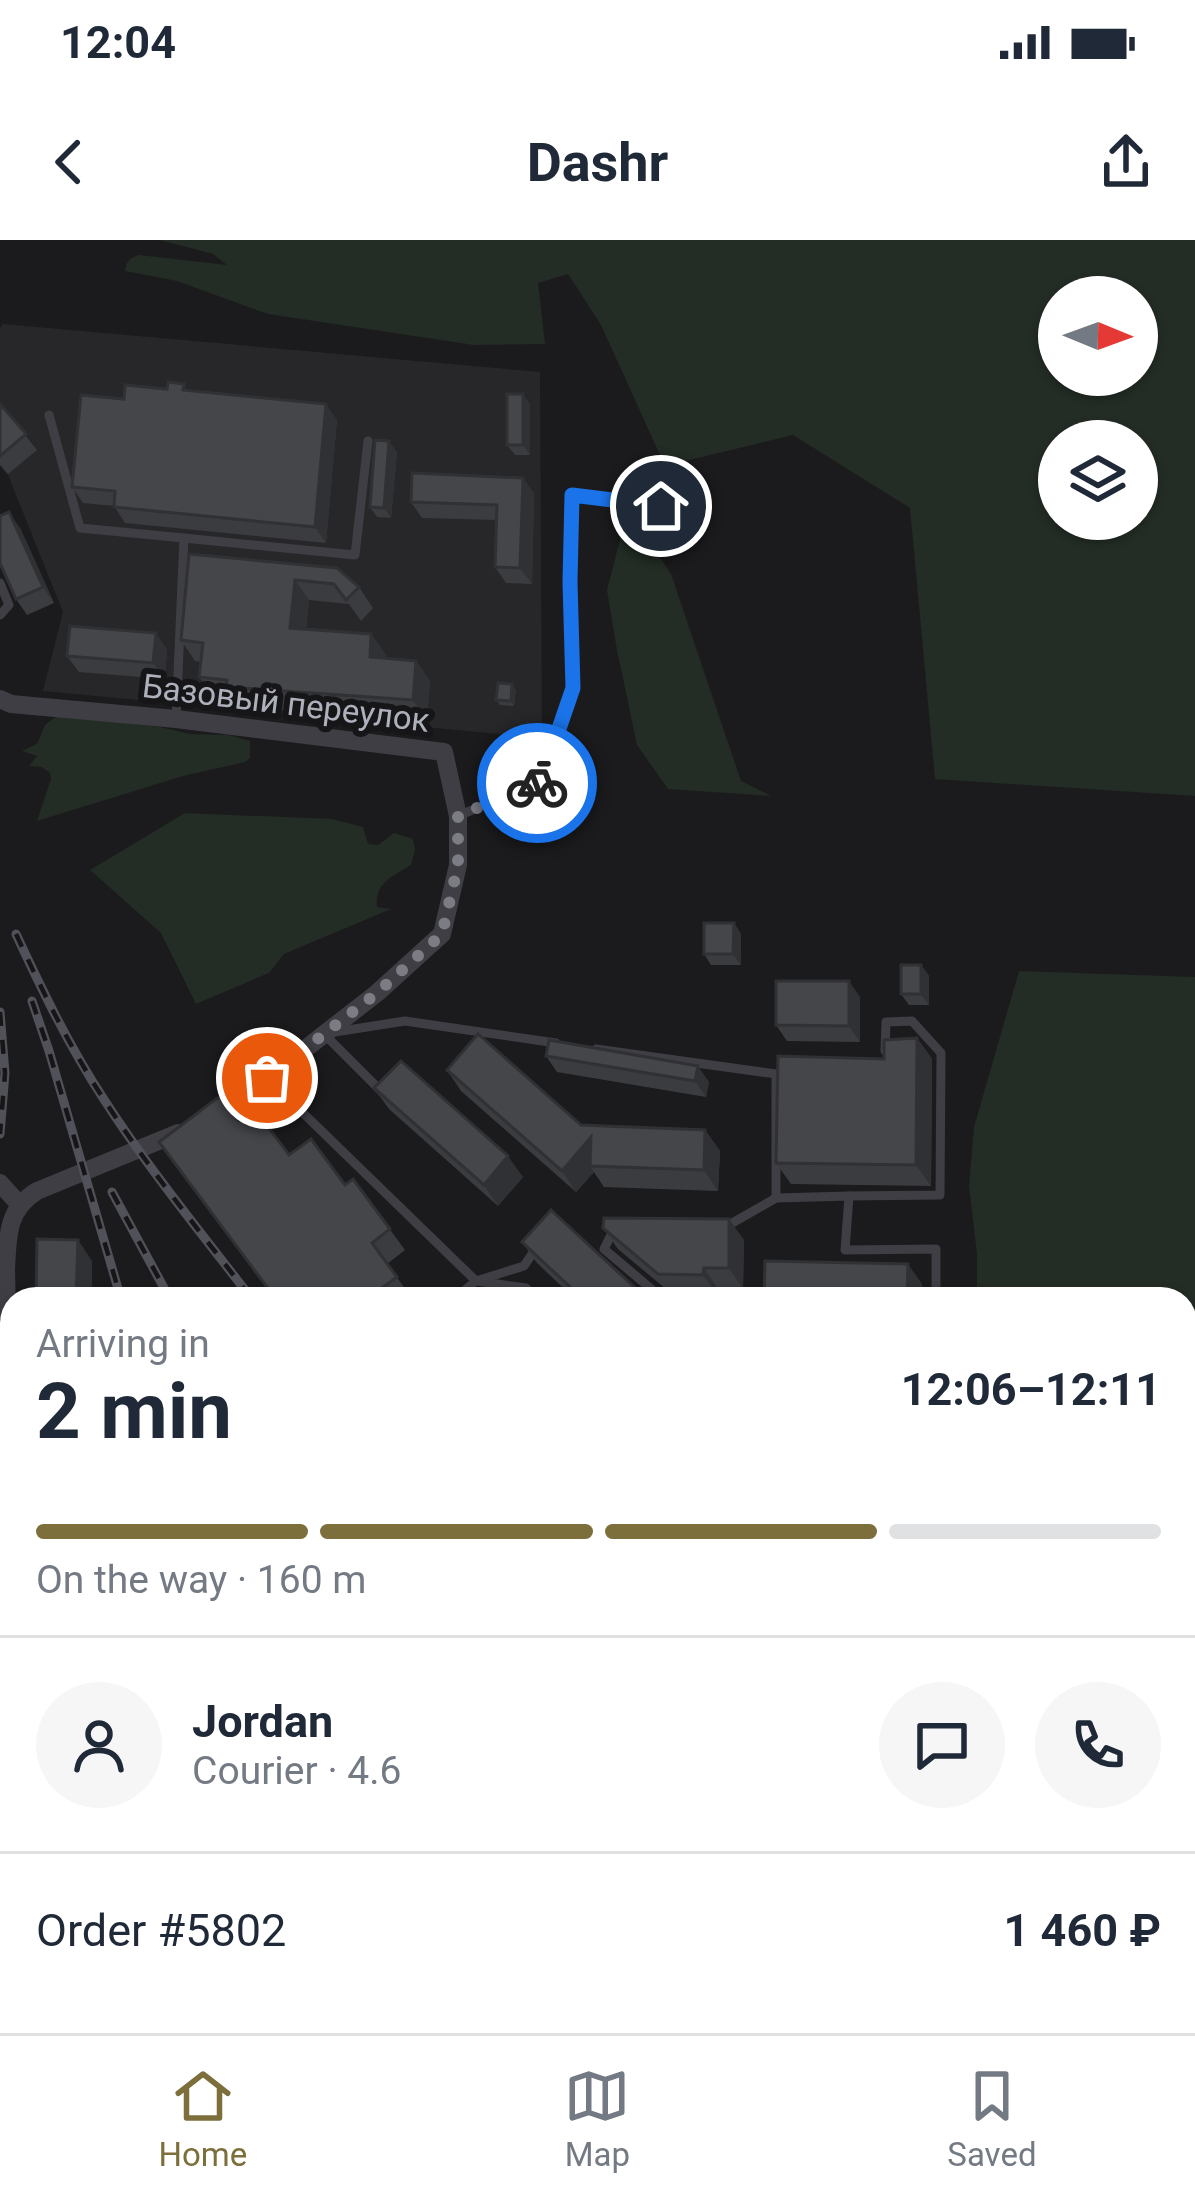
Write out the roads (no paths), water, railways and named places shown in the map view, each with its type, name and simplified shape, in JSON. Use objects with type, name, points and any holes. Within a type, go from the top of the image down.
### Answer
[{"type":"street","name":"Базовый переулок","points":[[0,699],[11,704],[444,752],[458,816],[458,865],[442,934],[377,993],[267,1078],[191,1126],[37,1191],[20,1204]]},
{"type":"street","points":[[0,1183],[20,1204],[10,1230],[6,1287]]},
{"type":"lane","points":[[49,416],[80,528],[355,555],[368,441]]},
{"type":"lane","points":[[458,816],[541,781],[573,688],[572,495],[661,506]]},
{"type":"lane","points":[[176,719],[184,538]]},
{"type":"lane","points":[[0,583],[9,605],[0,614]]},
{"type":"lane","points":[[324,1034],[406,1021],[776,1074]]},
{"type":"lane","points":[[705,1226],[727,1226],[776,1198],[940,1195],[941,1053],[912,1022],[886,1022],[885,1063]]},
{"type":"lane","points":[[324,1034],[386,1096],[401,1083]]},
{"type":"lane","points":[[776,1198],[776,1074],[786,1062]]},
{"type":"lane","points":[[267,1078],[476,1281],[519,1287]]},
{"type":"lane","points":[[849,1196],[845,1250],[936,1250],[936,1287]]},
{"type":"lane","points":[[616,1224],[604,1249],[649,1287]]},
{"type":"lane","points":[[469,1287],[524,1266],[545,1236]]},
{"type":"railway","points":[[16,934],[67,1038],[103,1098],[243,1287]]},
{"type":"railway","points":[[32,1001],[118,1287]]},
{"type":"railway","points":[[0,1012],[5,1073],[0,1134]]},
{"type":"railway","points":[[112,1192],[163,1287]]}]
